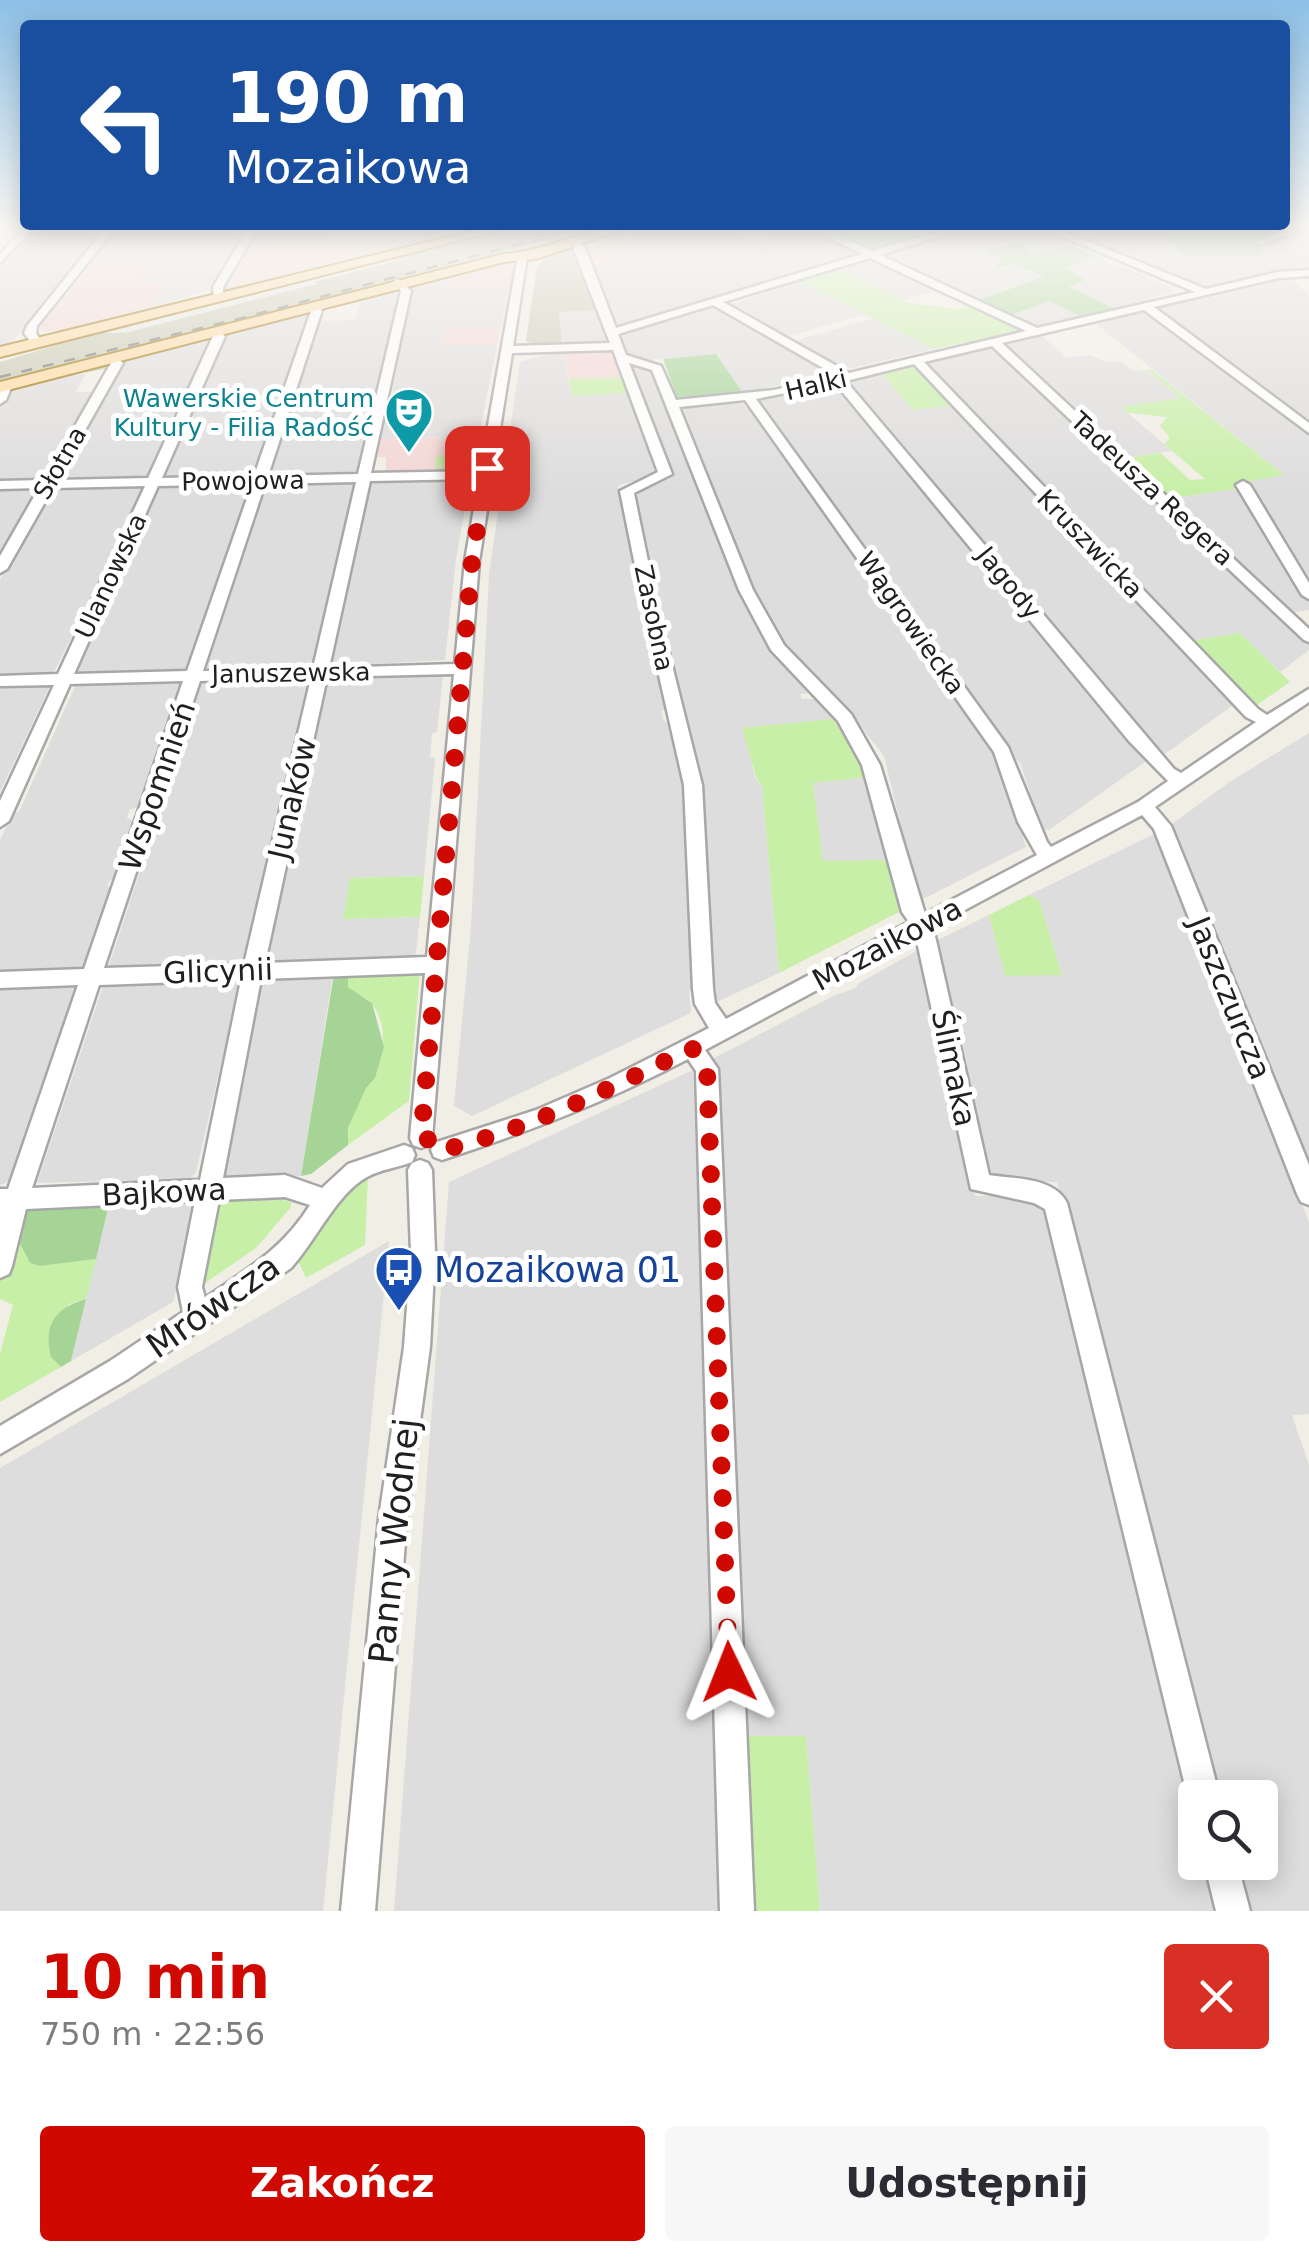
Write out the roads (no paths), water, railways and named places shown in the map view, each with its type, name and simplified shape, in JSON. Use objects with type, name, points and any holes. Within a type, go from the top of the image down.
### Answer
[{"type":"main road","points":[[0,352],[157,313]]},
{"type":"main road","points":[[2,391],[290,313]]},
{"type":"street","points":[[37,343],[30,330],[43,313]]},
{"type":"street","name":"Wspomnień","points":[[0,1266],[8,1200],[93,976],[316,313]]},
{"type":"street","name":"Junaków","points":[[196,1319],[190,1286],[253,970],[401,313]]},
{"type":"street","name":"Panny Wodnej","points":[[358,1911],[393,1518],[416,1347],[423,1253],[422,1153],[472,561],[515,313]]},
{"type":"street","name":"Zasobna","points":[[605,313],[665,474],[627,490],[692,785],[703,988],[705,1004],[722,1032]]},
{"type":"street","points":[[508,350],[617,345],[690,313]]},
{"type":"street","name":"Jagody","points":[[734,313],[843,378],[1135,737],[1168,772],[1184,782]]},
{"type":"street","points":[[996,313],[1036,332]]},
{"type":"street","name":"Halki","points":[[671,404],[749,398],[1116,313]]},
{"type":"street","points":[[1156,313],[1309,429]]},
{"type":"street","name":"Ulanowska","points":[[0,821],[219,336],[215,332]]},
{"type":"street","name":"Tadeusza Regera","points":[[994,342],[1309,637]]},
{"type":"street","name":"Ślimaka","points":[[617,345],[655,365],[746,590],[776,647],[844,718],[871,765],[912,912],[922,925],[979,1182],[996,1188],[1040,1190],[1055,1203],[1199,1780]]},
{"type":"street","name":"Słotna","points":[[0,569],[117,363],[114,358]]},
{"type":"street","name":"Kruszwicka","points":[[916,360],[1252,713],[1269,723]]},
{"type":"street","name":"Wągrowiecka","points":[[749,398],[1002,750],[1020,789],[1032,837],[1050,858]]},
{"type":"street","name":"Powojowa","points":[[0,485],[486,475]]},
{"type":"street","points":[[1243,486],[1309,595]]},
{"type":"street","name":"Januszewska","points":[[0,680],[463,669]]},
{"type":"street","name":"Mozaikowa","points":[[422,1153],[541,1118],[692,1048],[1144,806],[1309,694]]},
{"type":"street","name":"Jaszczurcza","points":[[1144,806],[1162,826],[1309,1194]]},
{"type":"street","name":"Glicynii","points":[[0,980],[437,965]]},
{"type":"street","points":[[692,1048],[707,1069],[738,1911]]},
{"type":"street","name":"Mrówcza","points":[[0,1441],[196,1319],[282,1260],[303,1240],[326,1200],[358,1166],[422,1153]]},
{"type":"street","name":"Bajkowa","points":[[8,1200],[285,1186],[326,1200]]},
{"type":"street","points":[[1224,1880],[1232,1911]]},
{"type":"railway","points":[[0,377],[260,313]]},
{"type":"place","name":"Wawerskie Centrum Kultury - Filia Radość","points":[[409,454]]},
{"type":"place","name":"Mozaikowa 01","points":[[399,1312]]}]
